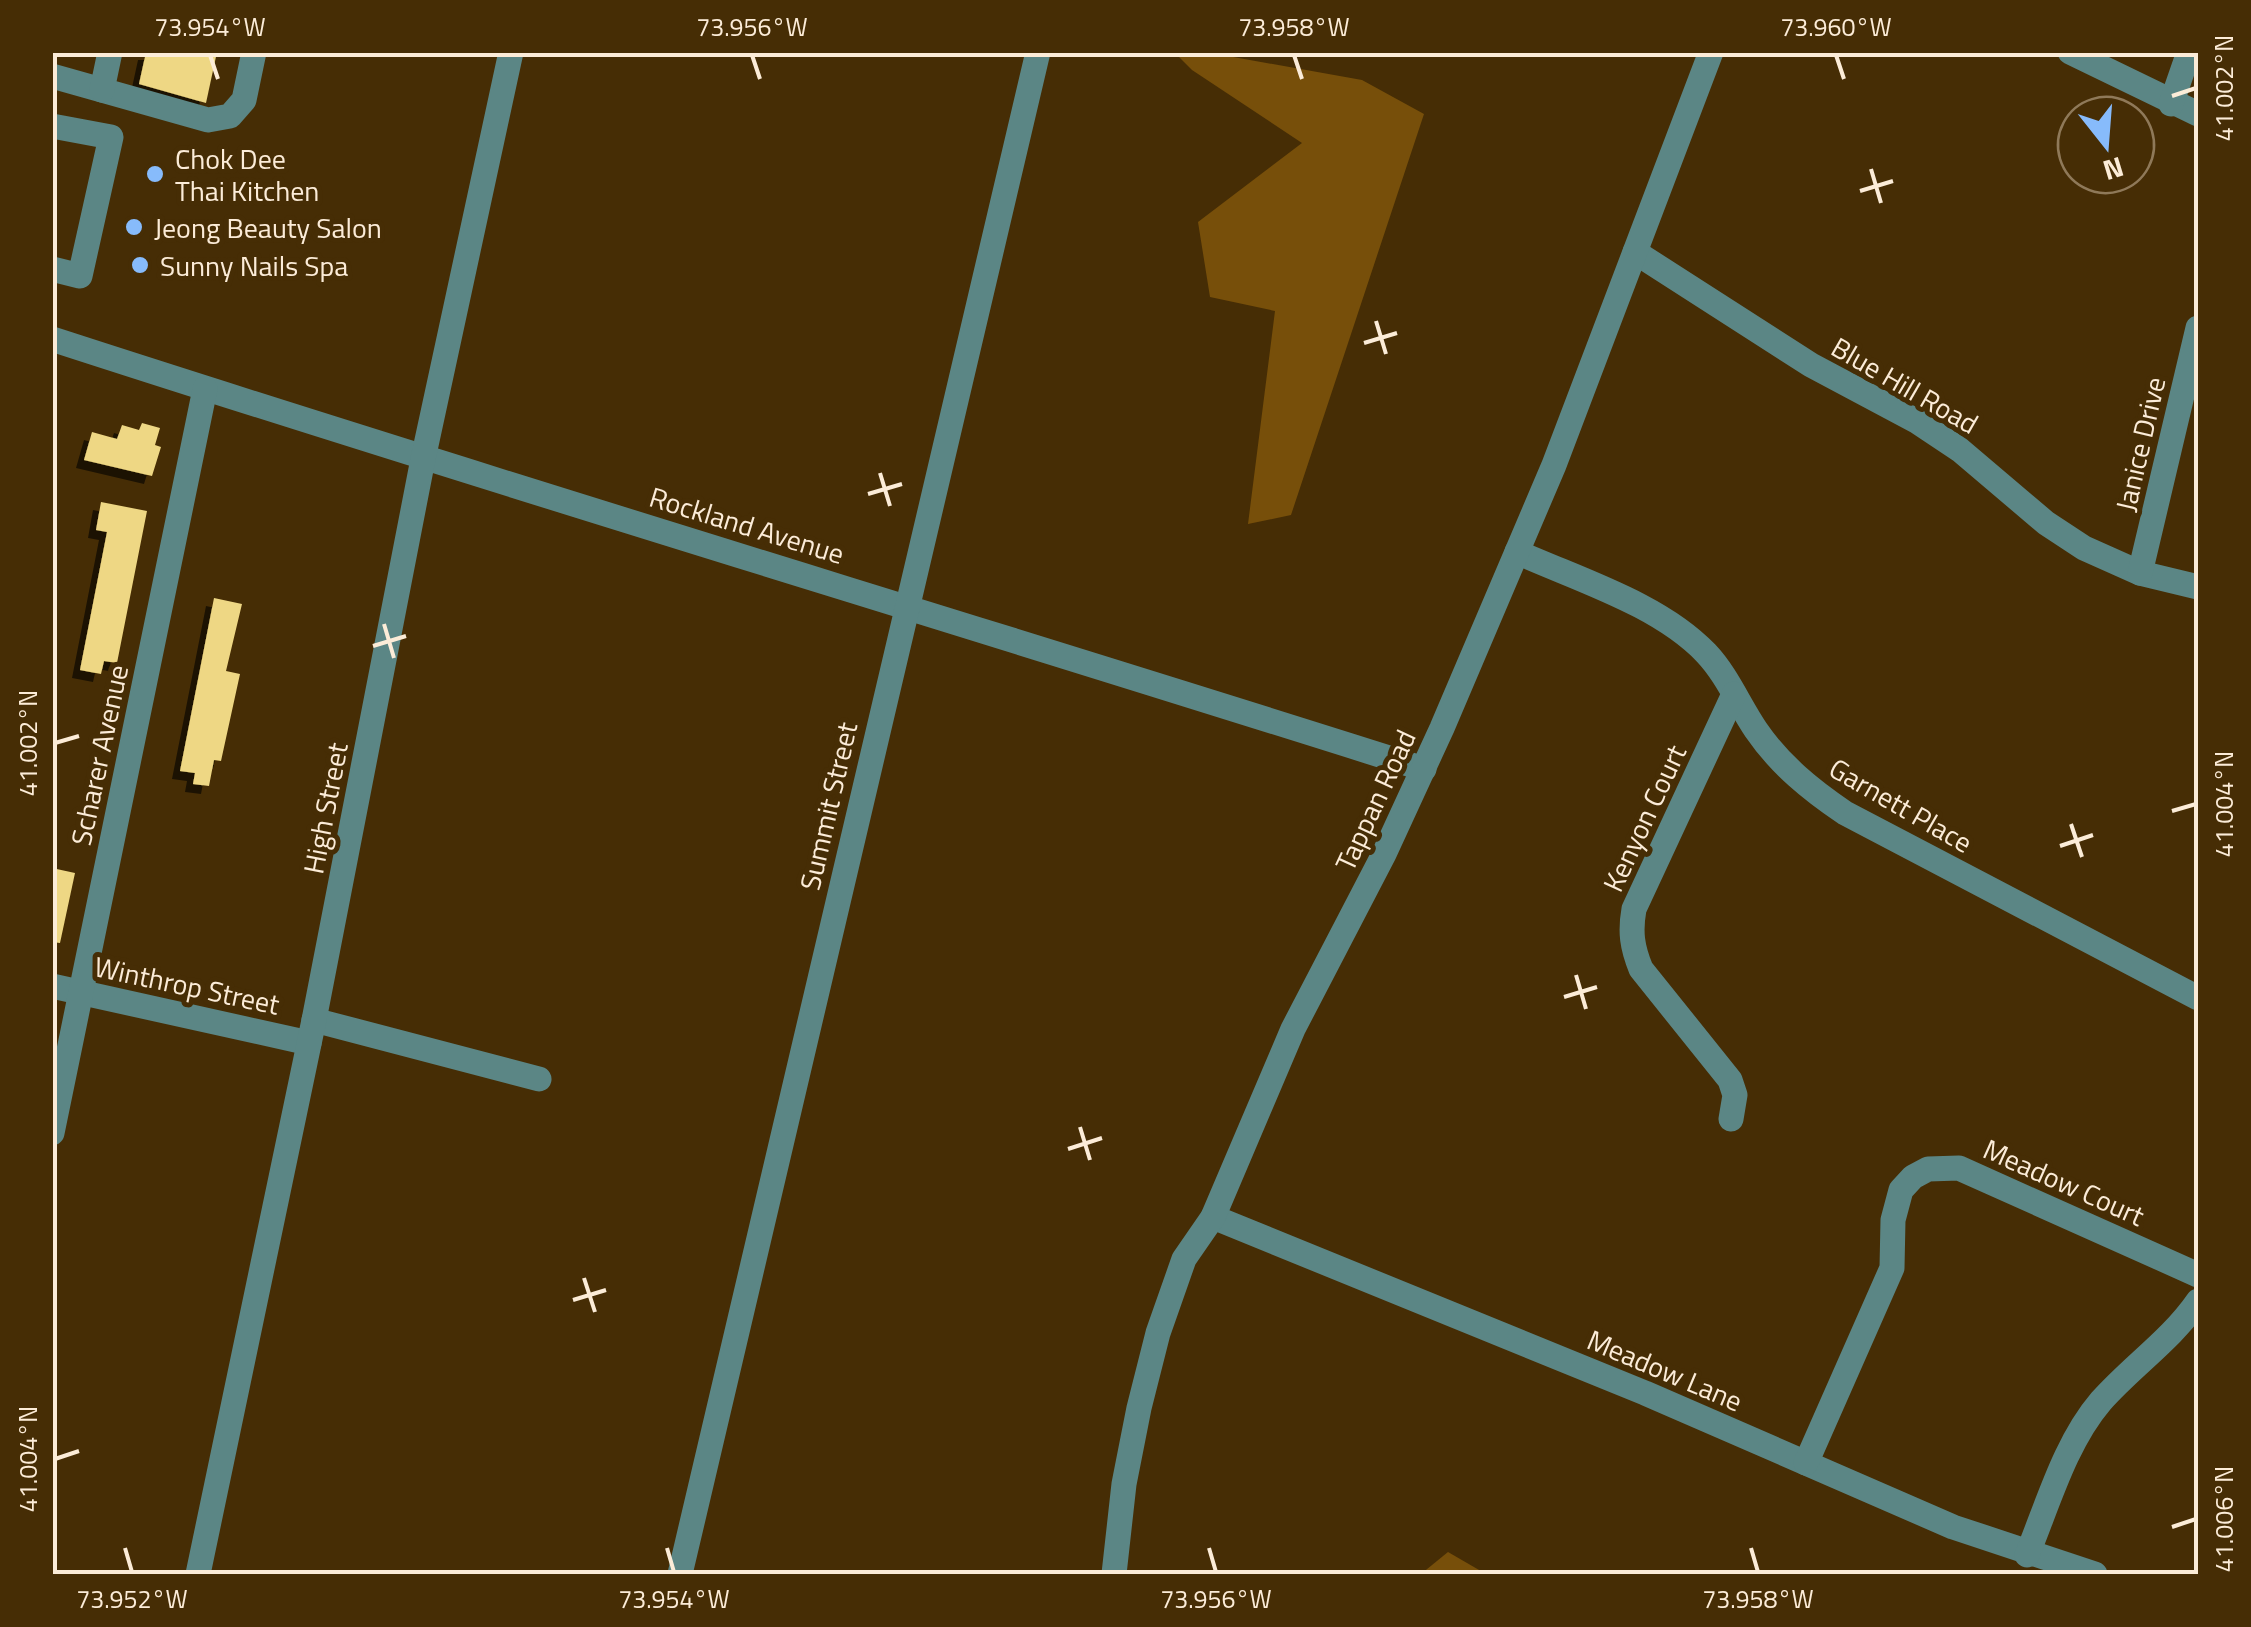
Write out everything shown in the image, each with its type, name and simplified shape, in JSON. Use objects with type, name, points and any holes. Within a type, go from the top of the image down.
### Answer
[{"type":"street","points":[[102,90],[110,52]]},
{"type":"street","points":[[52,76],[208,120],[230,116],[244,100],[254,52]]},
{"type":"street","name":"High Street","points":[[198,1574],[312,1031],[424,459],[511,52]]},
{"type":"street","name":"Summit Street","points":[[680,1574],[1038,52]]},
{"type":"street","name":"Tappan Road","points":[[1114,1574],[1138,1408],[1158,1333],[1184,1260],[1213,1217],[1294,1029],[1424,769],[1517,552],[1711,52]]},
{"type":"street","points":[[2070,52],[2198,114]]},
{"type":"street","points":[[2172,104],[2190,52]]},
{"type":"street","points":[[52,126],[111,137],[80,276],[52,269]]},
{"type":"street","name":"Blue Hill Road","points":[[1635,252],[1810,365],[1918,422],[1960,450],[2046,523],[2084,548],[2140,573],[2198,586]]},
{"type":"street","name":"Janice Drive","points":[[2140,573],[2198,328]]},
{"type":"street","name":"Rockland Avenue","points":[[52,339],[424,459],[906,605],[1424,769]]},
{"type":"street","name":"Scharer Avenue","points":[[52,1133],[205,388]]},
{"type":"street","name":"Garnett Place","points":[[1517,552],[1659,616],[1686,634],[1708,656],[1782,763],[1845,814],[2198,998]]},
{"type":"street","name":"Kenyon Court","points":[[1731,1119],[1734,1094],[1730,1080],[1641,968],[1630,929],[1634,909],[1734,694]]},
{"type":"street","name":"Winthrop Street","points":[[52,986],[312,1031],[539,1079]]},
{"type":"street","name":"Meadow Court","points":[[1806,1463],[1892,1268],[1895,1205],[1901,1190],[1928,1169],[1960,1168],[2198,1275]]},
{"type":"street","name":"Meadow Lane","points":[[1213,1217],[1645,1393],[1953,1528],[2094,1574]]},
{"type":"street","points":[[2027,1554],[2084,1426],[2100,1403],[2159,1348],[2198,1301]]},
{"type":"shaded area","points":[[1175,53],[1211,53],[1362,80],[1424,114],[1291,515],[1248,524],[1275,311],[1210,297],[1198,222],[1302,143],[1192,70]]},
{"type":"shaded area","points":[[1448,1552],[1486,1574],[1421,1574]]},
{"type":"building","points":[[146,52],[217,52],[206,103],[139,84]]},
{"type":"building","points":[[142,423],[160,428],[155,445],[161,447],[152,476],[84,460],[92,432],[117,439],[122,425],[139,430]]},
{"type":"building","points":[[101,502],[147,511],[117,663],[104,661],[101,674],[80,670],[107,532],[96,530]]},
{"type":"building","points":[[214,598],[242,604],[226,671],[240,674],[221,761],[214,760],[209,786],[193,784],[195,773],[180,771]]},
{"type":"building","points":[[52,868],[75,873],[60,943],[52,942]]},
{"type":"place","name":"Chok Dee Thai Kitchen","points":[[155,174]]},
{"type":"place","name":"Jeong Beauty Salon","points":[[134,227]]},
{"type":"place","name":"Sunny Nails Spa","points":[[140,265]]}]
